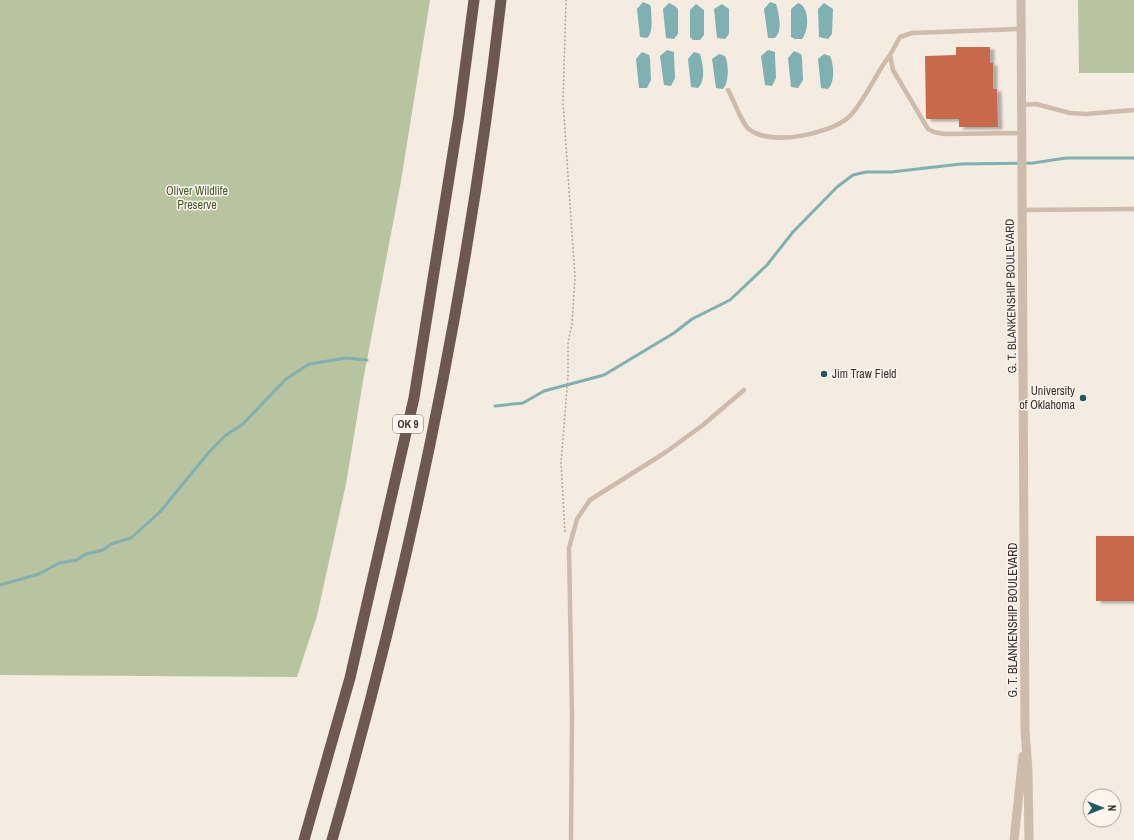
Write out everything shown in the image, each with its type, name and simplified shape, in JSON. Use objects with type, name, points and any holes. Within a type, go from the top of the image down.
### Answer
[{"type":"highway","name":"OK 9","points":[[304,840],[350,678],[414,398],[460,115],[474,0]]},
{"type":"highway","name":"OK 9","points":[[332,840],[394,608],[450,341],[492,80],[501,0]]},
{"type":"street","name":"G. T. BLANKENSHIP BOULEVARD","points":[[1021,0],[1026,734],[1029,840]]},
{"type":"street","name":"G. T. BLANKENSHIP BOULEVARD","points":[[1014,840],[1026,734]]},
{"type":"lane","points":[[728,90],[749,130],[762,136],[776,137],[817,133],[830,128],[850,116],[900,37],[912,33],[1021,29]]},
{"type":"lane","points":[[890,55],[893,70],[928,129],[944,134],[1021,133]]},
{"type":"lane","points":[[1021,105],[1036,104],[1070,113],[1086,114],[1134,110]]},
{"type":"lane","points":[[1022,210],[1134,209]]},
{"type":"lane","points":[[571,840],[572,694],[569,548],[577,519],[590,500],[666,452],[703,425],[744,390]]},
{"type":"path","points":[[566,0],[564,102],[575,277],[572,324],[568,342],[568,376],[561,463],[562,500],[569,548]]},
{"type":"green space","name":"Oliver Wildlife Preserve","points":[[0,0],[430,0],[401,181],[363,381],[346,484],[317,616],[297,677],[0,675]]},
{"type":"green space","points":[[1078,0],[1134,0],[1134,73],[1079,73]]},
{"type":"water","points":[[643,2],[650,5],[651,8],[651,32],[647,38],[640,37],[637,9]]},
{"type":"water","points":[[770,2],[776,4],[779,17],[780,26],[775,38],[768,38],[764,9]]},
{"type":"water","points":[[669,3],[678,9],[678,34],[674,39],[666,38],[663,9]]},
{"type":"water","points":[[798,3],[805,9],[807,19],[806,30],[802,39],[795,39],[791,37],[791,9]]},
{"type":"water","points":[[824,3],[833,9],[832,34],[828,39],[819,37],[818,9]]},
{"type":"water","points":[[696,4],[704,10],[704,35],[700,40],[693,40],[690,37],[690,10]]},
{"type":"water","points":[[722,4],[729,9],[729,34],[725,39],[717,38],[714,9]]},
{"type":"water","points":[[667,50],[674,52],[675,78],[671,86],[664,85],[660,56]]},
{"type":"water","points":[[768,50],[775,52],[776,78],[772,86],[765,85],[761,56]]},
{"type":"water","points":[[794,51],[801,54],[802,58],[803,80],[798,88],[791,87],[788,58]]},
{"type":"water","points":[[642,52],[649,55],[650,59],[651,80],[647,88],[639,88],[636,59]]},
{"type":"water","points":[[694,52],[700,54],[703,67],[702,81],[698,88],[691,87],[688,59]]},
{"type":"water","points":[[719,54],[725,56],[727,64],[728,73],[723,89],[716,88],[712,59]]},
{"type":"water","points":[[824,54],[830,56],[833,68],[833,78],[828,89],[821,88],[818,59]]},
{"type":"building","points":[[956,47],[990,47],[990,63],[993,63],[993,89],[997,89],[998,127],[959,127],[959,119],[926,118],[925,56],[956,55]]},
{"type":"building","points":[[1096,536],[1134,536],[1134,601],[1096,601]]},
{"type":"waterway","points":[[495,406],[523,403],[544,391],[604,375],[674,333],[692,319],[730,300],[767,265],[793,232],[837,187],[853,175],[866,172],[891,172],[961,164],[1033,163],[1066,158],[1134,158]]},
{"type":"waterway","points":[[0,585],[39,574],[59,563],[77,560],[86,554],[103,550],[111,544],[131,538],[160,512],[209,452],[226,435],[243,424],[286,379],[309,364],[346,358],[367,360]]},
{"type":"place","name":"Jim Traw Field","points":[[824,374]]},
{"type":"place","name":"University of Oklahoma","points":[[1083,398]]}]
